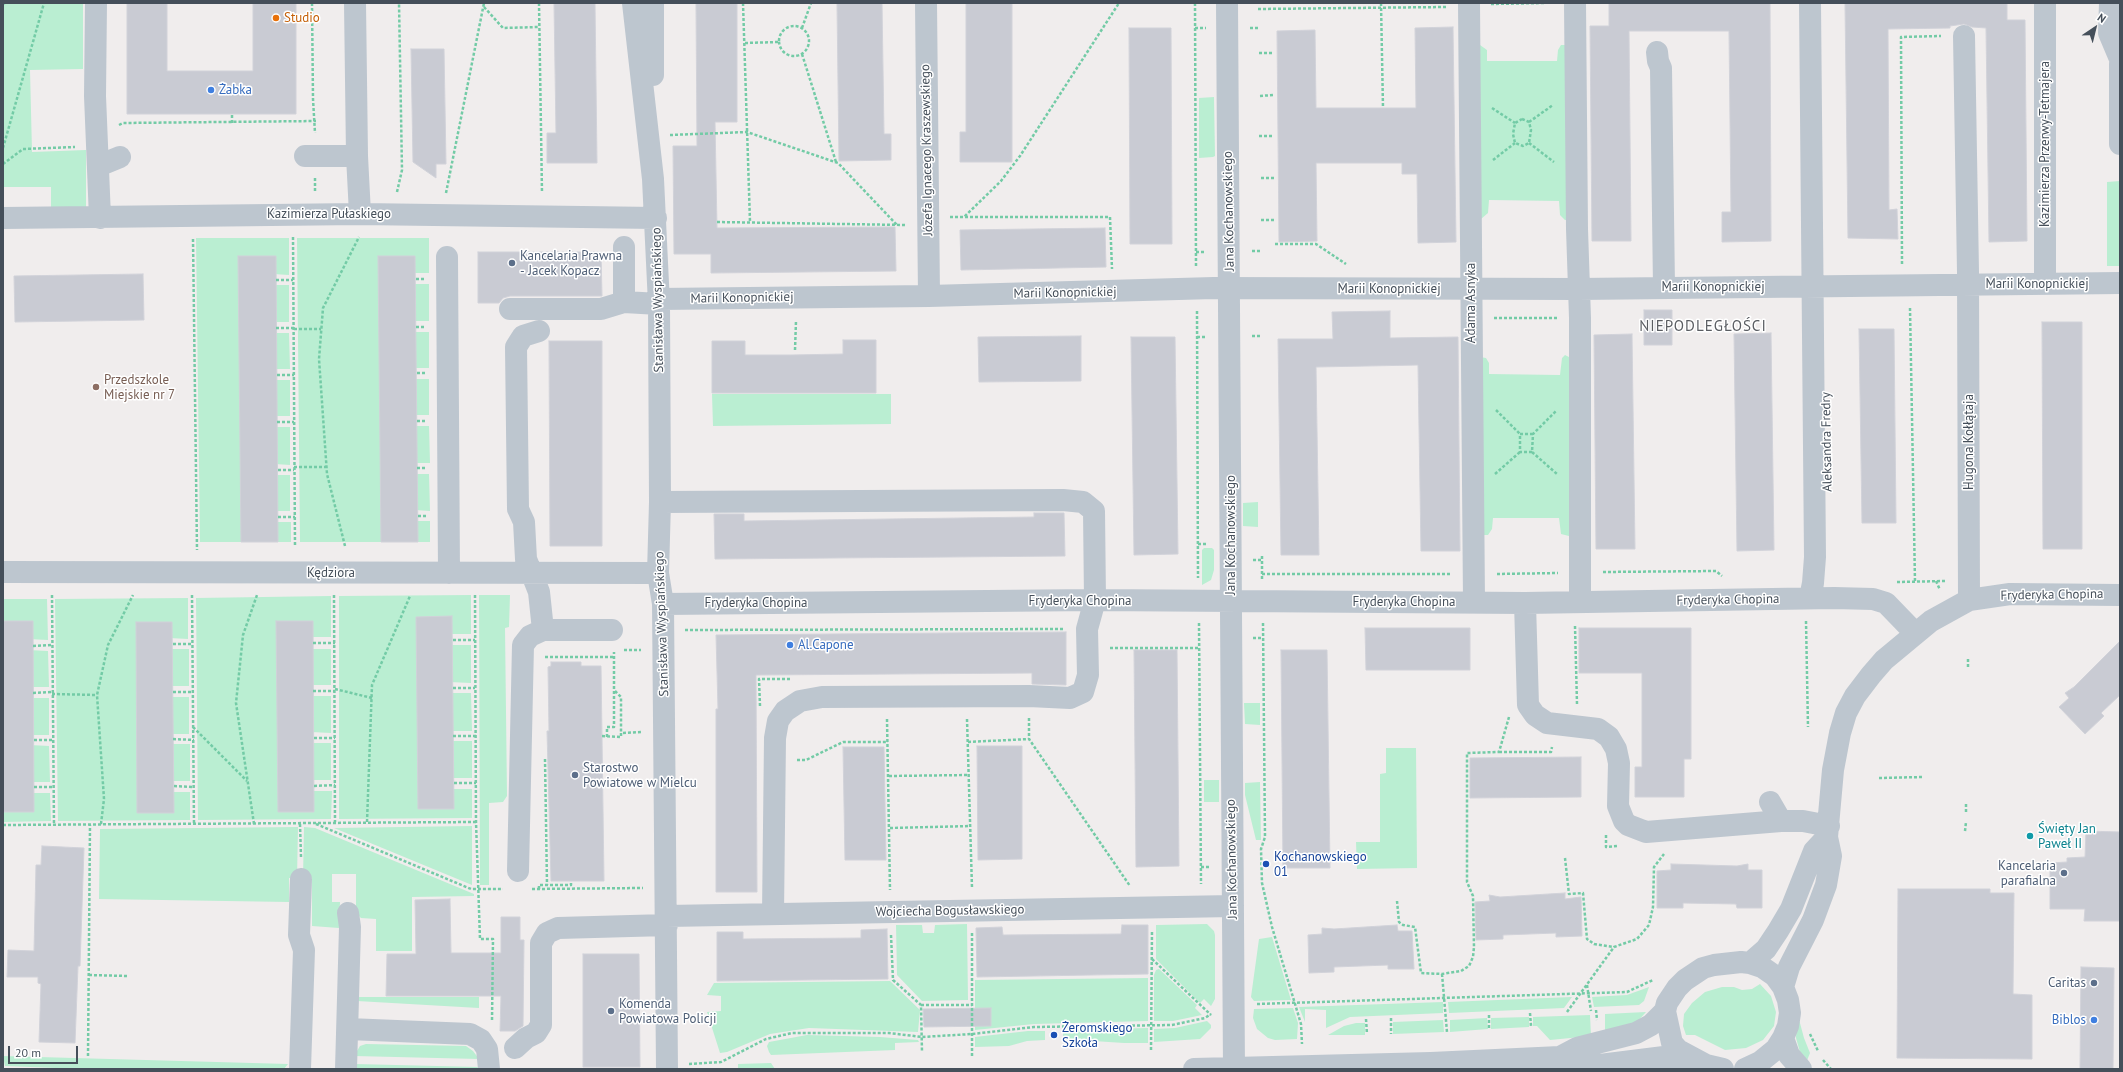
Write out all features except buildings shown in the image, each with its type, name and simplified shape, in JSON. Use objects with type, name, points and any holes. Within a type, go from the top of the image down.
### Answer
[{"type":"street","points":[[96,3],[94,96],[100,218]]},
{"type":"street","points":[[355,3],[357,156],[360,224]]},
{"type":"street","name":"Stanisława Wyspiańskiego","points":[[633,3],[653,179],[659,302],[660,502],[658,574],[664,604],[667,1069]]},
{"type":"street","name":"Stanisława Wyspiańskiego","points":[[653,3],[653,179]]},
{"type":"street","name":"Józefa Ignacego Kraszewskiego","points":[[926,3],[929,296]]},
{"type":"street","name":"Jana Kochanowskiego","points":[[1227,3],[1234,1067]]},
{"type":"street","points":[[1575,3],[1580,318],[1581,572],[1578,611]]},
{"type":"street","points":[[1810,3],[1819,287],[1815,557],[1813,583],[1819,598]]},
{"type":"street","name":"Kazimierza Przerwy-Tetmajera","points":[[2044,3],[2045,284]]},
{"type":"street","points":[[2110,3],[2109,33],[2120,59]]},
{"type":"street","name":"Adama Asnyka","points":[[1469,4],[1474,602]]},
{"type":"street","name":"Hugona Kołłątaja","points":[[1964,36],[1968,284],[1969,590]]},
{"type":"street","points":[[1657,52],[1658,61],[1661,68],[1664,287]]},
{"type":"street","points":[[2120,64],[2120,144]]},
{"type":"street","points":[[305,156],[357,156]]},
{"type":"street","points":[[98,166],[120,157]]},
{"type":"street","name":"Kazimierza Pułaskiego","points":[[3,218],[100,218],[360,224],[656,218]]},
{"type":"street","points":[[510,309],[601,309],[624,302],[624,247]]},
{"type":"street","points":[[447,257],[449,573]]},
{"type":"street","name":"Marii Konopnickiej","points":[[624,302],[1229,289],[1579,289],[2120,283]]},
{"type":"street","points":[[539,331],[523,336],[516,347],[518,509],[524,522],[526,559],[539,592],[543,630]]},
{"type":"street","points":[[660,502],[1063,500],[1083,502],[1094,511],[1095,600],[1087,638],[1088,675],[1083,692],[1070,698],[966,696],[822,697],[800,701],[785,711],[778,721],[775,738],[774,914]]},
{"type":"street","name":"Kędziora","points":[[3,572],[658,574]]},
{"type":"street","name":"Fryderyka Chopina","points":[[664,604],[1095,600],[1474,602],[1525,604],[1578,611],[1774,599],[1873,599],[1886,603],[1915,633],[1969,590],[2010,594],[2120,595]]},
{"type":"street","points":[[1525,604],[1528,705],[1535,715],[1547,723],[1598,729],[1609,736],[1616,749],[1619,763],[1618,806],[1624,821],[1633,828],[1646,832],[1663,831],[1775,812],[1803,821],[1828,832]]},
{"type":"street","points":[[522,880],[524,645],[530,636],[543,630],[612,630]]},
{"type":"street","points":[[1783,987],[1789,967],[1813,920],[1826,885],[1831,856],[1828,832],[1836,753],[1846,713],[1855,696],[1871,675],[1884,660],[1915,633]]},
{"type":"street","points":[[1750,963],[1766,949],[1778,931],[1791,909],[1814,851],[1828,832]]},
{"type":"street","points":[[300,1069],[301,999],[304,950],[299,935],[301,879]]},
{"type":"street","name":"Wojciecha Bogusławskiego","points":[[515,1048],[536,1033],[541,1025],[541,943],[547,933],[558,928],[774,914],[1233,906]]},
{"type":"street","points":[[346,1069],[350,927],[348,913]]},
{"type":"street","points":[[1723,1069],[1706,1065],[1690,1057],[1678,1050],[1672,1043],[1665,1011],[1667,1003],[1677,988],[1685,980],[1703,968],[1728,963],[1750,963],[1762,967],[1775,976],[1783,987],[1788,1000],[1790,1013],[1788,1026],[1776,1049],[1760,1062],[1745,1069]]},
{"type":"street","points":[[1560,1057],[1577,1048],[1636,1033],[1651,1025],[1665,1011]]},
{"type":"street","points":[[348,1029],[470,1034],[481,1040],[487,1050],[490,1069]]},
{"type":"street","points":[[1783,1038],[1789,1055],[1801,1069]]},
{"type":"street","points":[[1194,1069],[1234,1067],[1348,1067],[1560,1057],[1577,1062],[1600,1065],[1664,1057],[1690,1057]]},
{"type":"path","points":[[3,148],[44,3]]},
{"type":"path","points":[[3,164],[23,149],[82,147],[96,136],[123,123],[316,121],[313,99],[312,3]]},
{"type":"path","points":[[395,199],[402,170],[400,3]]},
{"type":"path","points":[[539,3],[542,194]]},
{"type":"path","points":[[743,3],[750,222]]},
{"type":"path","points":[[802,28],[811,3]]},
{"type":"path","points":[[964,217],[1001,181],[1020,156],[1119,3],[1123,3]]},
{"type":"path","points":[[1195,3],[1201,889]]},
{"type":"path","points":[[1381,3],[1379,7],[1383,108]]},
{"type":"path","points":[[1258,9],[1460,7],[1469,4],[1545,3]]},
{"type":"path","points":[[484,5],[503,28],[539,27]]},
{"type":"path","points":[[445,201],[484,5]]},
{"type":"path","points":[[796,26],[802,28],[810,40],[808,49],[802,54],[796,56],[786,54],[780,47],[779,42],[782,32],[796,26]]},
{"type":"path","points":[[1902,266],[1901,37],[1964,36]]},
{"type":"path","points":[[745,43],[779,42]]},
{"type":"path","points":[[1259,53],[1273,53]]},
{"type":"path","points":[[802,54],[836,162],[897,225]]},
{"type":"path","points":[[1260,96],[1273,95]]},
{"type":"path","points":[[232,114],[232,123]]},
{"type":"path","points":[[1522,119],[1529,122],[1531,130],[1529,143],[1523,146],[1515,143],[1513,134],[1515,123],[1522,119]]},
{"type":"path","points":[[669,135],[747,132],[836,162]]},
{"type":"path","points":[[1259,136],[1274,136]]},
{"type":"path","points":[[1261,178],[1274,178]]},
{"type":"path","points":[[717,222],[897,225],[964,217],[1110,217],[1112,272]]},
{"type":"path","points":[[1261,220],[1275,220]]},
{"type":"path","points":[[346,546],[326,468],[319,359],[323,308],[360,224]]},
{"type":"path","points":[[193,235],[198,573]]},
{"type":"path","points":[[293,235],[295,546]]},
{"type":"path","points":[[1275,244],[1316,244],[1352,268]]},
{"type":"path","points":[[276,280],[293,280]]},
{"type":"path","points":[[1910,307],[1914,582]]},
{"type":"path","points":[[795,350],[796,318]]},
{"type":"path","points":[[1471,318],[1580,318]]},
{"type":"path","points":[[276,328],[321,329]]},
{"type":"path","points":[[277,375],[294,375]]},
{"type":"path","points":[[277,422],[294,422]]},
{"type":"path","points":[[1520,434],[1533,434],[1532,452],[1520,452],[1520,434]]},
{"type":"path","points":[[278,470],[294,468],[326,468]]},
{"type":"path","points":[[278,518],[295,517]]},
{"type":"path","points":[[1262,556],[1262,574],[1474,574],[1716,571],[1726,579]]},
{"type":"path","points":[[1891,582],[1914,582],[1969,590]]},
{"type":"path","points":[[475,592],[476,822],[478,890],[480,939],[493,939],[492,1028]]},
{"type":"path","points":[[254,824],[236,703],[243,635],[257,594]]},
{"type":"path","points":[[334,594],[335,822]]},
{"type":"path","points":[[366,822],[372,685],[411,594]]},
{"type":"path","points":[[52,595],[54,825]]},
{"type":"path","points":[[101,824],[104,799],[97,695],[108,645],[133,595]]},
{"type":"path","points":[[192,595],[194,824]]},
{"type":"path","points":[[1808,727],[1806,613],[1819,598]]},
{"type":"path","points":[[1578,611],[1578,726]]},
{"type":"path","points":[[1263,615],[1265,837],[1261,849],[1262,883],[1269,916],[1301,1024],[1302,1044]]},
{"type":"path","points":[[689,629],[1087,638],[1199,648]]},
{"type":"path","points":[[453,640],[475,640]]},
{"type":"path","points":[[313,643],[334,643]]},
{"type":"path","points":[[173,644],[193,644]]},
{"type":"path","points":[[33,646],[52,645]]},
{"type":"path","points":[[607,737],[607,727],[614,727],[614,650],[648,650]]},
{"type":"path","points":[[544,665],[544,657],[615,657]]},
{"type":"path","points":[[1968,659],[1968,668]]},
{"type":"path","points":[[453,688],[475,688]]},
{"type":"path","points":[[313,691],[335,690],[372,698]]},
{"type":"path","points":[[602,736],[621,737],[621,697],[615,691]]},
{"type":"path","points":[[173,692],[193,692]]},
{"type":"path","points":[[33,693],[97,695]]},
{"type":"path","points":[[887,696],[890,776],[890,911],[893,980],[921,1005],[972,1005]]},
{"type":"path","points":[[966,696],[972,911],[972,1056]]},
{"type":"path","points":[[1499,752],[1510,715]]},
{"type":"path","points":[[193,727],[248,782]]},
{"type":"path","points":[[621,732],[648,732]]},
{"type":"path","points":[[453,736],[476,736]]},
{"type":"path","points":[[314,738],[335,738]]},
{"type":"path","points":[[173,739],[194,740]]},
{"type":"path","points":[[968,742],[1029,739]]},
{"type":"path","points":[[34,740],[53,740]]},
{"type":"path","points":[[1397,901],[1400,922],[1403,925],[1415,927],[1421,972],[1442,974],[1461,971],[1469,966],[1473,957],[1473,896],[1467,882],[1468,753],[1551,752],[1552,741]]},
{"type":"path","points":[[775,760],[806,760],[843,742],[888,742]]},
{"type":"path","points":[[545,758],[547,885]]},
{"type":"path","points":[[890,776],[969,775]]},
{"type":"path","points":[[1880,778],[1923,777]]},
{"type":"path","points":[[454,783],[476,783]]},
{"type":"path","points":[[314,786],[335,785]]},
{"type":"path","points":[[174,786],[194,787]]},
{"type":"path","points":[[34,787],[54,787]]},
{"type":"path","points":[[1966,802],[1966,812]]},
{"type":"path","points":[[3,825],[476,822]]},
{"type":"path","points":[[1965,831],[1966,822]]},
{"type":"path","points":[[314,823],[471,889],[507,889]]},
{"type":"path","points":[[88,1056],[90,824]]},
{"type":"path","points":[[300,824],[301,879]]},
{"type":"path","points":[[890,828],[970,826]]},
{"type":"path","points":[[1566,858],[1569,894],[1583,894],[1587,939],[1594,944],[1614,947],[1637,939],[1650,924],[1653,907],[1654,867],[1664,855],[1663,831]]},
{"type":"path","points":[[1606,832],[1606,847]]},
{"type":"path","points":[[522,880],[539,889],[650,888]]},
{"type":"path","points":[[539,889],[539,885],[571,885],[571,881]]},
{"type":"path","points":[[1567,1012],[1614,947]]},
{"type":"path","points":[[1152,959],[1214,1019]]},
{"type":"path","points":[[1442,974],[1447,1032]]},
{"type":"path","points":[[89,975],[127,976]]},
{"type":"path","points":[[1249,1005],[1627,992],[1658,978]]},
{"type":"path","points":[[1587,985],[1591,1010]]},
{"type":"path","points":[[921,1005],[922,1052]]},
{"type":"path","points":[[687,1064],[721,1062],[766,1039],[792,1033],[889,1033],[922,1037],[972,1034],[1034,1027],[1172,1024],[1205,1018],[1215,1012]]},
{"type":"path","points":[[1530,1013],[1531,1026]]},
{"type":"path","points":[[1488,1015],[1489,1029]]},
{"type":"path","points":[[1391,1018],[1391,1034]]},
{"type":"path","points":[[1366,1019],[1367,1034]]},
{"type":"green space","points":[[3,3],[83,3],[83,69],[30,70],[32,152],[86,150],[86,208],[51,208],[51,187],[3,187]]},
{"type":"green space","points":[[1480,45],[1487,50],[1487,61],[1557,61],[1558,50],[1561,45],[1565,45],[1570,219],[1565,220],[1560,215],[1559,201],[1489,200],[1488,213],[1481,219],[1477,47]]},
{"type":"green space","points":[[1214,97],[1215,156],[1199,158],[1199,98]]},
{"type":"green space","points":[[2120,181],[2120,266],[2107,266],[2107,182]]},
{"type":"green space","points":[[196,238],[289,238],[289,275],[273,274],[273,285],[289,285],[289,322],[273,322],[273,333],[289,333],[290,369],[273,369],[273,380],[290,380],[290,416],[273,416],[273,427],[290,427],[290,465],[275,464],[275,475],[290,475],[290,511],[275,511],[275,522],[291,522],[291,542],[200,542]]},
{"type":"green space","points":[[297,238],[429,238],[429,273],[413,273],[413,284],[429,284],[429,321],[412,321],[412,332],[429,332],[429,368],[414,368],[414,379],[429,379],[429,415],[414,415],[414,426],[429,426],[430,463],[415,463],[415,474],[429,474],[430,511],[415,510],[415,521],[430,521],[430,542],[300,542]]},
{"type":"green space","points":[[1565,355],[1571,358],[1569,536],[1561,534],[1559,518],[1493,518],[1492,529],[1488,535],[1483,535],[1480,357],[1486,358],[1489,363],[1489,374],[1560,375],[1562,358]]},
{"type":"green space","points":[[712,394],[891,394],[891,424],[713,426]]},
{"type":"green space","points":[[1258,502],[1258,527],[1243,526],[1243,503]]},
{"type":"green space","points":[[1204,548],[1212,548],[1214,550],[1214,570],[1211,580],[1202,585],[1202,550]]},
{"type":"green space","points":[[471,595],[471,634],[449,634],[449,645],[471,645],[471,683],[449,682],[450,693],[471,693],[472,731],[450,731],[450,741],[472,741],[472,778],[451,778],[451,789],[472,789],[472,818],[339,819],[339,596]]},
{"type":"green space","points":[[479,595],[510,595],[509,627],[505,628],[507,796],[503,802],[489,803],[489,885],[480,885]]},
{"type":"green space","points":[[331,596],[331,637],[309,637],[309,649],[331,649],[331,685],[311,685],[311,696],[331,696],[331,733],[311,732],[311,743],[331,743],[331,780],[312,780],[312,791],[332,791],[331,819],[198,820],[196,598]]},
{"type":"green space","points":[[188,598],[188,639],[169,638],[169,649],[189,649],[189,686],[169,686],[170,697],[189,697],[189,734],[170,734],[170,744],[190,744],[190,781],[171,781],[171,792],[190,792],[190,820],[58,821],[55,599]]},
{"type":"green space","points":[[3,599],[47,599],[48,640],[28,639],[28,650],[48,651],[49,687],[29,687],[29,698],[49,698],[49,735],[30,735],[30,745],[49,746],[50,782],[30,782],[30,793],[50,793],[51,821],[3,822]]},
{"type":"green space","points":[[1244,703],[1260,703],[1260,725],[1245,724]]},
{"type":"green space","points":[[1386,748],[1416,748],[1417,868],[1357,869],[1356,842],[1380,842],[1380,774],[1386,773]]},
{"type":"green space","points":[[1204,780],[1219,780],[1219,802],[1204,802]]},
{"type":"green space","points":[[1260,782],[1261,840],[1256,840],[1245,795],[1245,783]]},
{"type":"green space","points":[[472,826],[472,885],[334,828]]},
{"type":"green space","points":[[298,827],[297,878],[289,878],[289,902],[99,899],[100,829]]},
{"type":"green space","points":[[304,827],[315,828],[474,894],[474,896],[412,897],[412,951],[376,951],[376,919],[361,918],[356,913],[356,874],[332,874],[332,902],[340,902],[339,928],[312,926],[312,878],[303,878]]},
{"type":"green space","points":[[967,924],[968,1000],[922,1001],[897,975],[896,925],[922,925],[923,933],[934,933],[935,925]]},
{"type":"green space","points":[[1207,924],[1214,931],[1215,935],[1215,999],[1211,1006],[1204,999],[1200,1003],[1156,959],[1156,925]]},
{"type":"green space","points":[[1272,937],[1291,1000],[1254,1001],[1251,997],[1259,939]]},
{"type":"green space","points":[[1159,969],[1197,1005],[1195,1008],[1202,1015],[1173,1021],[1154,1021],[1154,975],[1156,970]]},
{"type":"green space","points":[[1148,978],[1148,1021],[1034,1024],[975,1030],[975,980]]},
{"type":"green space","points":[[890,981],[920,1010],[918,1032],[809,1028],[770,1034],[727,1052],[720,1053],[707,1012],[721,1011],[721,996],[707,995],[714,983]]},
{"type":"green space","points":[[1760,984],[1771,996],[1776,1012],[1774,1026],[1763,1040],[1746,1048],[1725,1050],[1695,1035],[1686,1035],[1683,1026],[1684,1014],[1692,1003],[1705,992],[1722,987],[1734,987],[1742,990],[1752,989]]},
{"type":"green space","points":[[1649,987],[1644,1001],[1639,1005],[1594,1007],[1592,997],[1627,995]]},
{"type":"green space","points":[[358,997],[479,997],[479,1008],[357,1001]]},
{"type":"green space","points":[[1572,997],[1564,1008],[1449,1013],[1448,1002]]},
{"type":"green space","points":[[1443,1002],[1443,1013],[1350,1017],[1326,1028],[1326,1010],[1305,1009],[1305,1022],[1299,1007]]},
{"type":"green space","points":[[1293,1008],[1298,1023],[1297,1039],[1275,1040],[1268,1038],[1257,1029],[1253,1018],[1254,1009]]},
{"type":"green space","points":[[1646,1012],[1637,1022],[1605,1034],[1605,1014]]},
{"type":"green space","points":[[1797,1012],[1810,1053],[1806,1063],[1800,1052],[1796,1038]]},
{"type":"green space","points":[[1590,1015],[1591,1036],[1550,1040],[1537,1026],[1533,1026],[1533,1017]]},
{"type":"green space","points":[[1529,1017],[1529,1027],[1491,1029],[1491,1018]]},
{"type":"green space","points":[[1487,1018],[1488,1029],[1450,1032],[1450,1020]]},
{"type":"green space","points":[[1443,1020],[1444,1032],[1393,1034],[1393,1022]]},
{"type":"green space","points":[[1207,1021],[1211,1025],[1211,1028],[1200,1039],[1154,1042],[1154,1029],[1175,1028]]},
{"type":"green space","points":[[1356,1023],[1365,1023],[1365,1035],[1328,1035],[1344,1026]]},
{"type":"green space","points":[[1148,1028],[1148,1043],[1063,1039],[1063,1030]]},
{"type":"green space","points":[[1028,1031],[1045,1031],[1045,1040],[1027,1041],[1009,1046],[975,1047],[975,1037]]},
{"type":"green space","points":[[807,1035],[880,1037],[918,1040],[919,1042],[895,1043],[895,1050],[771,1055],[769,1052],[767,1046],[769,1042]]},
{"type":"green space","points":[[366,1044],[466,1046],[473,1051],[479,1059],[354,1056],[360,1046]]},
{"type":"green space","points":[[3,1056],[288,1064],[284,1069],[81,1069],[5,1066]]},
{"type":"green space","points":[[771,1063],[775,1069],[738,1069],[738,1064]]},
{"type":"green space","points":[[355,1064],[478,1067],[477,1069],[357,1069]]},
{"type":"place","name":"Studio","points":[[276,18]]},
{"type":"place","name":"Żabka","points":[[211,90]]},
{"type":"place","name":"Kancelaria Prawna - Jacek Kopacz","points":[[512,263]]},
{"type":"place","name":"Przedszkole Miejskie nr 7","points":[[96,387]]},
{"type":"place","name":"Al.Capone","points":[[790,645]]},
{"type":"place","name":"Starostwo Powiatowe w Mielcu","points":[[575,775]]},
{"type":"place","name":"Święty Jan Paweł II","points":[[2030,836]]},
{"type":"place","name":"Kochanowskiego 01","points":[[1266,864]]},
{"type":"place","name":"Kancelaria parafialna","points":[[2064,873]]},
{"type":"place","name":"Caritas","points":[[2094,983]]},
{"type":"place","name":"Komenda Powiatowa Policji","points":[[611,1011]]},
{"type":"place","name":"Biblos","points":[[2094,1020]]},
{"type":"place","name":"Żeromskiego Szkoła","points":[[1054,1035]]},
{"type":"district","name":"NIEPODLEGŁOŚCI","points":[[1703,327]]}]
